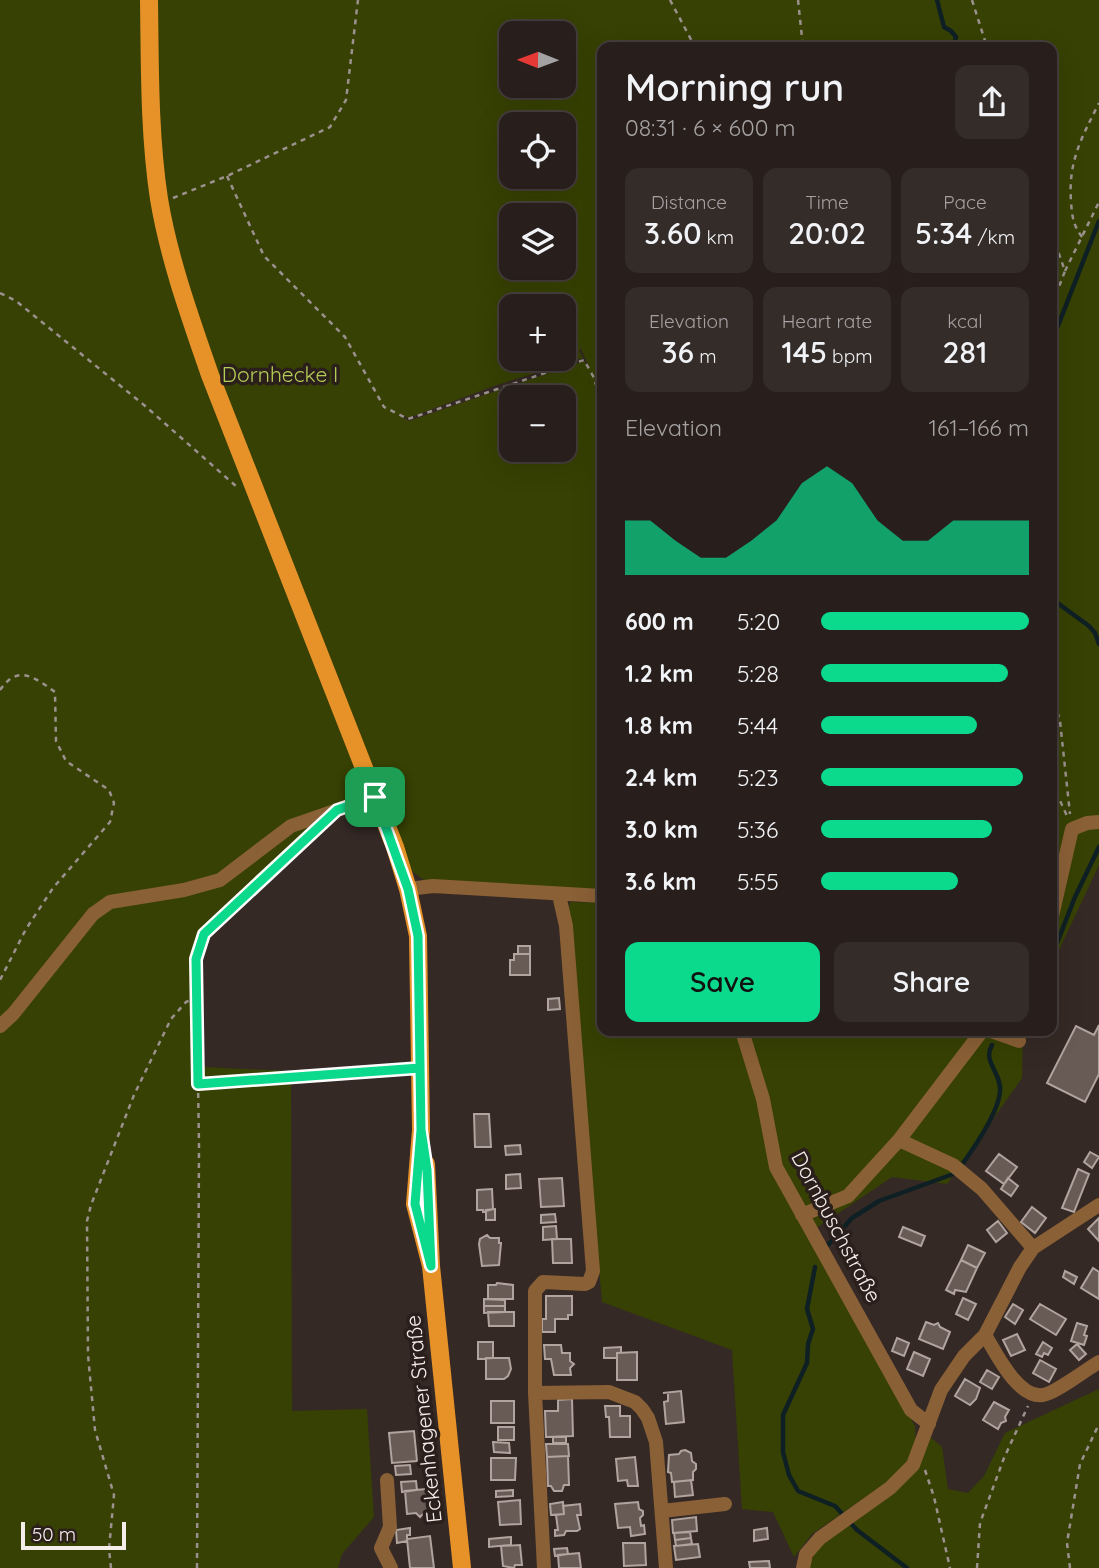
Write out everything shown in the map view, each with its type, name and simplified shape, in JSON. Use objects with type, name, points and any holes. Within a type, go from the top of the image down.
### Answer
[{"type":"main road","name":"Eckenhagener Straße","points":[[149,0],[152,137],[159,199],[183,297],[210,375],[375,797],[408,889],[418,936],[421,1130],[415,1204],[431,1266],[462,1568]]},
{"type":"street","points":[[0,1026],[13,1014],[93,914],[110,902],[184,890],[220,880],[291,826],[375,797]]},
{"type":"street","points":[[1057,894],[1072,829],[1099,822]]},
{"type":"street","points":[[408,889],[433,886],[597,896]]},
{"type":"street","points":[[544,1568],[534,1297],[536,1288],[543,1282],[585,1284],[589,1282],[593,1271],[566,926],[559,895]]},
{"type":"street","name":"Dornbuschstraße","points":[[744,1036],[763,1099],[776,1167],[911,1410],[929,1424]]},
{"type":"street","points":[[803,1215],[848,1196],[899,1140],[978,1036]]},
{"type":"street","points":[[1005,1036],[1019,1041]]},
{"type":"street","points":[[899,1140],[953,1165],[982,1189],[1033,1248]]},
{"type":"street","points":[[803,1568],[806,1554],[820,1538],[890,1488],[913,1465],[941,1390],[964,1356],[985,1335],[1020,1267],[1033,1248],[1099,1205]]},
{"type":"street","points":[[985,1335],[1016,1383],[1032,1395],[1044,1395],[1099,1362]]},
{"type":"street","points":[[536,1393],[609,1392],[635,1402],[648,1419],[655,1436],[666,1568]]},
{"type":"street","points":[[387,1480],[390,1527],[381,1548],[391,1568]]},
{"type":"street","points":[[662,1511],[725,1504]]},
{"type":"path","points":[[159,199],[176,197],[227,177],[330,127],[346,100],[358,0]]},
{"type":"path","points":[[670,0],[692,42]]},
{"type":"path","points":[[798,0],[802,42]]},
{"type":"path","points":[[972,0],[986,42]]},
{"type":"path","points":[[1082,237],[1073,225],[1070,181],[1076,148],[1099,103]]},
{"type":"path","points":[[227,177],[264,256],[345,337],[384,407],[408,419],[584,360],[597,388]]},
{"type":"path","points":[[1057,292],[1099,202]]},
{"type":"path","points":[[1057,248],[1065,271]]},
{"type":"path","points":[[0,293],[16,301],[144,405],[233,486],[257,493]]},
{"type":"path","points":[[0,690],[6,681],[17,675],[34,677],[55,692],[56,741],[66,761],[108,790],[114,803],[110,822],[53,888],[26,929],[0,980]]},
{"type":"path","points":[[1057,710],[1072,829]]},
{"type":"path","points":[[1057,794],[1072,829]]},
{"type":"path","points":[[197,1568],[196,959],[204,934],[316,829]]},
{"type":"path","points":[[111,1568],[109,1549],[114,1495],[94,1430],[88,1355],[87,1221],[134,1095],[171,1019],[186,1002],[197,997]]},
{"type":"path","points":[[198,1084],[420,1068]]},
{"type":"path","points":[[977,1568],[980,1523],[1004,1458],[1025,1417],[1032,1395]]},
{"type":"path","points":[[1070,1568],[1067,1543],[1080,1464],[1099,1424]]},
{"type":"path","points":[[913,1465],[926,1471],[950,1568]]},
{"type":"green space","points":[[0,0],[142,0],[149,177],[360,782],[347,799],[313,814],[317,826],[205,936],[199,956],[202,1067],[291,1071],[292,1411],[367,1409],[374,1517],[342,1554],[338,1568],[0,1568]]},
{"type":"green space","name":"Dornhecke I","points":[[156,0],[1099,0],[1099,865],[1057,954],[1057,42],[597,42],[597,891],[424,880],[412,871],[405,858],[394,819],[322,646],[181,272],[162,176]],"holes":[[[499,294],[576,294],[576,360],[583,358],[579,350],[581,349],[589,367],[584,361],[576,364],[576,371],[555,371],[514,385],[576,385],[576,462],[499,462],[499,390],[409,421],[398,415],[408,418],[542,371],[499,371]]]},
{"type":"green space","points":[[570,902],[597,903],[597,1036],[1023,1036],[1022,1078],[947,1184],[892,1177],[809,1233],[915,1426],[916,1444],[897,1475],[812,1534],[794,1557],[773,1512],[742,1509],[732,1350],[602,1302],[568,914]]},
{"type":"green space","points":[[1099,1389],[1099,1568],[808,1568],[821,1546],[886,1494],[929,1436],[942,1447],[948,1489],[968,1493],[984,1476],[1005,1433]]},
{"type":"building","points":[[518,946],[530,946],[530,954],[518,954]]},
{"type":"building","points":[[514,954],[530,954],[530,975],[510,975],[510,960],[514,960]]},
{"type":"building","points":[[559,998],[560,1009],[548,1010],[548,999]]},
{"type":"building","points":[[1099,1025],[1099,1074],[1085,1102],[1047,1083],[1076,1026],[1094,1035]]},
{"type":"building","points":[[474,1114],[489,1114],[491,1147],[475,1147]]},
{"type":"building","points":[[520,1145],[521,1154],[506,1155],[505,1146]]},
{"type":"building","points":[[1090,1152],[1099,1157],[1092,1168],[1084,1162]]},
{"type":"building","points":[[999,1154],[1017,1167],[1004,1184],[986,1171]]},
{"type":"building","points":[[1078,1169],[1089,1174],[1074,1212],[1062,1208]]},
{"type":"building","points":[[520,1174],[521,1188],[506,1189],[506,1175]]},
{"type":"building","points":[[562,1178],[564,1206],[541,1207],[539,1179]]},
{"type":"building","points":[[1008,1178],[1018,1186],[1011,1196],[1001,1189]]},
{"type":"building","points":[[492,1189],[493,1209],[483,1212],[477,1210],[477,1190]]},
{"type":"building","points":[[1032,1207],[1046,1218],[1035,1233],[1021,1222]]},
{"type":"building","points":[[495,1209],[495,1220],[486,1220],[486,1210]]},
{"type":"building","points":[[555,1214],[556,1222],[541,1223],[541,1215]]},
{"type":"building","points":[[1099,1218],[1099,1241],[1088,1229]]},
{"type":"building","points":[[998,1221],[1007,1233],[996,1242],[987,1230]]},
{"type":"building","points":[[556,1226],[557,1239],[543,1240],[543,1227]]},
{"type":"building","points":[[903,1227],[925,1236],[921,1246],[899,1237]]},
{"type":"building","points":[[487,1235],[490,1238],[499,1238],[501,1243],[499,1265],[482,1266],[479,1244],[480,1239]]},
{"type":"building","points":[[552,1239],[571,1239],[572,1263],[553,1263]]},
{"type":"building","points":[[968,1245],[985,1253],[977,1268],[961,1260]]},
{"type":"building","points":[[961,1260],[977,1268],[966,1292],[955,1290],[954,1294],[946,1290]]},
{"type":"building","points":[[1093,1268],[1099,1272],[1099,1299],[1081,1288]]},
{"type":"building","points":[[1065,1271],[1077,1277],[1074,1284],[1063,1277]]},
{"type":"building","points":[[488,1285],[513,1285],[513,1299],[488,1299]]},
{"type":"building","points":[[546,1296],[572,1296],[572,1315],[568,1315],[568,1319],[555,1319],[555,1332],[542,1332],[542,1319],[546,1319]]},
{"type":"building","points":[[963,1298],[976,1304],[968,1320],[956,1314]]},
{"type":"building","points":[[484,1299],[505,1300],[505,1306],[484,1306]]},
{"type":"building","points":[[1013,1304],[1023,1310],[1015,1324],[1005,1317]]},
{"type":"building","points":[[1040,1304],[1066,1319],[1056,1335],[1030,1319]]},
{"type":"building","points":[[484,1306],[505,1306],[505,1312],[484,1313]]},
{"type":"building","points":[[488,1312],[514,1312],[514,1326],[489,1326]]},
{"type":"building","points":[[926,1322],[934,1325],[938,1323],[950,1332],[943,1349],[919,1339]]},
{"type":"building","points":[[1077,1323],[1087,1326],[1084,1345],[1071,1341]]},
{"type":"building","points":[[1017,1334],[1025,1350],[1011,1356],[1003,1340]]},
{"type":"building","points":[[897,1338],[909,1343],[904,1356],[892,1351]]},
{"type":"building","points":[[478,1342],[493,1342],[493,1358],[478,1359]]},
{"type":"building","points":[[1043,1342],[1052,1348],[1048,1355],[1044,1353],[1042,1357],[1036,1354]]},
{"type":"building","points":[[1077,1344],[1086,1354],[1079,1360],[1070,1350]]},
{"type":"building","points":[[544,1345],[561,1345],[562,1353],[570,1353],[570,1361],[574,1364],[570,1368],[571,1375],[554,1375],[551,1359],[545,1359]]},
{"type":"building","points":[[621,1347],[617,1358],[604,1358],[604,1348]]},
{"type":"building","points":[[637,1352],[637,1380],[617,1380],[617,1353]]},
{"type":"building","points":[[914,1352],[930,1359],[923,1376],[907,1369]]},
{"type":"building","points":[[486,1358],[509,1358],[511,1369],[508,1376],[504,1379],[486,1379]]},
{"type":"building","points":[[1040,1360],[1056,1369],[1049,1382],[1033,1373]]},
{"type":"building","points":[[987,1370],[999,1377],[992,1389],[980,1382]]},
{"type":"building","points":[[965,1379],[980,1388],[976,1399],[970,1405],[955,1396]]},
{"type":"building","points":[[681,1391],[684,1422],[666,1424],[664,1402],[668,1401],[668,1393],[663,1393]]},
{"type":"building","points":[[572,1399],[573,1436],[546,1437],[545,1411],[558,1411],[558,1400]]},
{"type":"building","points":[[491,1401],[514,1401],[514,1423],[491,1423]]},
{"type":"building","points":[[994,1402],[1009,1410],[1006,1421],[1001,1423],[998,1429],[983,1420]]},
{"type":"building","points":[[605,1406],[620,1406],[620,1416],[630,1416],[630,1437],[610,1437],[609,1417],[606,1417]]},
{"type":"building","points":[[498,1427],[514,1427],[514,1440],[498,1440]]},
{"type":"building","points":[[414,1431],[417,1461],[392,1463],[389,1433]]},
{"type":"building","points":[[553,1437],[566,1437],[566,1443],[553,1443]]},
{"type":"building","points":[[493,1442],[509,1443],[510,1453],[494,1452]]},
{"type":"building","points":[[546,1444],[568,1444],[569,1456],[547,1457]]},
{"type":"building","points":[[685,1450],[691,1453],[692,1461],[696,1464],[693,1480],[672,1482],[671,1473],[668,1472],[669,1455]]},
{"type":"building","points":[[568,1456],[569,1485],[564,1485],[562,1491],[554,1491],[548,1486],[547,1457]]},
{"type":"building","points":[[635,1457],[638,1486],[628,1486],[627,1480],[618,1481],[616,1459]]},
{"type":"building","points":[[491,1458],[516,1458],[515,1480],[491,1480]]},
{"type":"building","points":[[410,1465],[411,1474],[396,1475],[395,1466]]},
{"type":"building","points":[[691,1480],[693,1495],[675,1497],[674,1482]]},
{"type":"building","points":[[416,1481],[417,1490],[402,1492],[401,1482]]},
{"type":"building","points":[[426,1489],[429,1512],[420,1517],[416,1513],[407,1514],[405,1491]]},
{"type":"building","points":[[513,1490],[513,1496],[496,1497],[496,1491]]},
{"type":"building","points":[[520,1500],[521,1524],[500,1525],[498,1502]]},
{"type":"building","points":[[563,1502],[564,1514],[551,1515],[550,1504]]},
{"type":"building","points":[[638,1502],[639,1509],[643,1511],[640,1518],[645,1534],[631,1536],[630,1527],[618,1528],[615,1504]]},
{"type":"building","points":[[580,1504],[581,1515],[577,1515],[580,1529],[555,1536],[555,1530],[558,1530],[556,1515],[564,1514],[563,1506]]},
{"type":"building","points":[[696,1517],[697,1531],[673,1533],[672,1520]]},
{"type":"building","points":[[410,1528],[407,1541],[397,1543],[396,1530]]},
{"type":"building","points":[[767,1528],[768,1539],[754,1541],[754,1530]]},
{"type":"building","points":[[690,1532],[691,1538],[675,1540],[674,1533]]},
{"type":"building","points":[[430,1536],[434,1568],[410,1568],[407,1539]]},
{"type":"building","points":[[511,1537],[511,1545],[489,1547],[489,1539]]},
{"type":"building","points":[[691,1538],[692,1544],[676,1546],[675,1540]]},
{"type":"building","points":[[623,1543],[645,1543],[646,1565],[624,1566]]},
{"type":"building","points":[[698,1544],[700,1557],[676,1560],[674,1546]]},
{"type":"building","points":[[520,1545],[522,1565],[515,1565],[514,1568],[503,1566],[501,1546]]},
{"type":"building","points":[[567,1548],[568,1554],[555,1556],[554,1549]]},
{"type":"building","points":[[579,1553],[581,1568],[559,1568],[558,1555]]},
{"type":"building","points":[[769,1561],[770,1568],[750,1568],[749,1562]]},
{"type":"waterway","points":[[937,0],[944,27],[956,37],[954,42]]},
{"type":"waterway","points":[[1057,328],[1099,221]]},
{"type":"waterway","points":[[1057,603],[1089,626],[1099,644]]},
{"type":"waterway","points":[[1057,943],[1099,847]]},
{"type":"waterway","points":[[961,1166],[985,1130],[998,1101],[1000,1085],[989,1057],[992,1045]]},
{"type":"waterway","points":[[828,1245],[852,1218],[879,1201],[956,1173]]},
{"type":"waterway","points":[[815,1267],[807,1309],[813,1329],[808,1344],[807,1363],[783,1415],[783,1452],[789,1475],[798,1491],[835,1506],[857,1530],[907,1568]]},
{"type":"route","points":[[375,797],[337,810],[204,934],[196,959],[198,1084],[420,1068],[421,1130],[427,1170],[431,1266],[415,1204],[421,1130],[418,936],[408,889],[375,797]]}]
